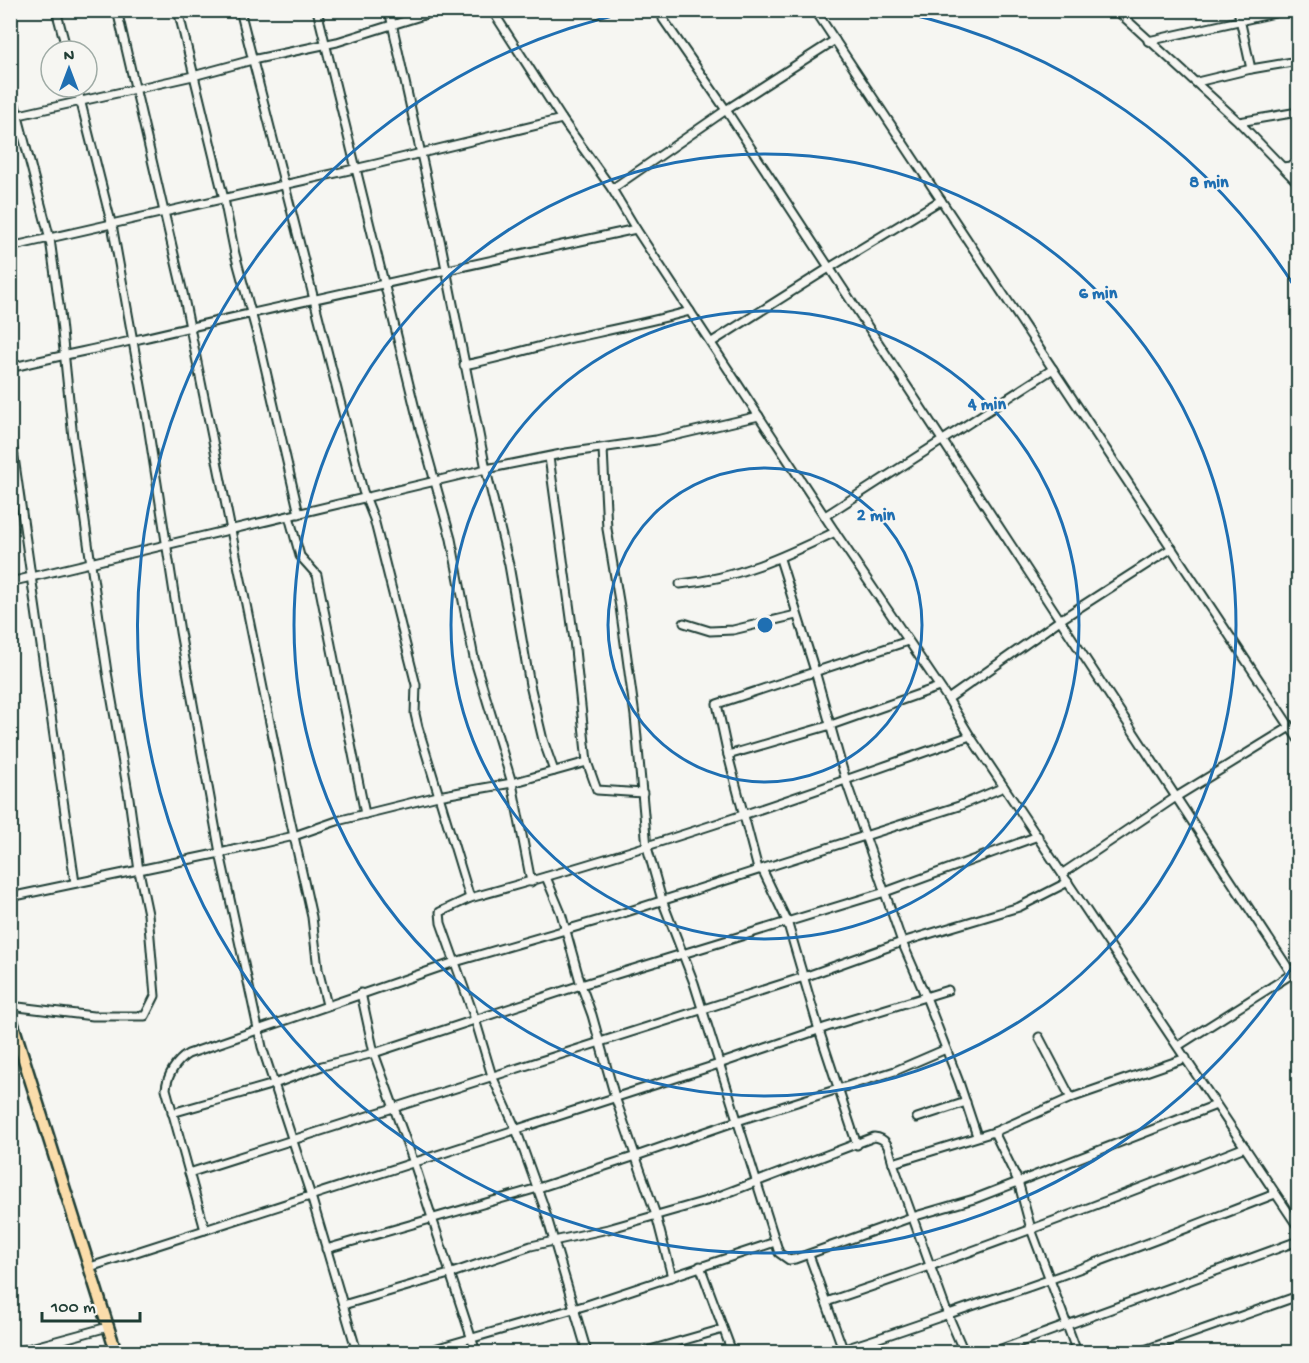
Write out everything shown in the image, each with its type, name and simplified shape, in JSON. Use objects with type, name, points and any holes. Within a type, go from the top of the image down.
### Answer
[{"type":"main road","points":[[10,1015],[116,1353]]},
{"type":"street","points":[[56,10],[64,39]]},
{"type":"street","points":[[117,10],[165,210],[312,917],[318,969],[327,1005]]},
{"type":"street","points":[[178,10],[299,514]]},
{"type":"street","points":[[240,10],[416,685],[415,714],[418,727],[470,898]]},
{"type":"street","points":[[316,10],[434,482],[451,538],[474,658],[512,783],[531,882]]},
{"type":"street","points":[[389,10],[446,269],[486,469],[509,564],[530,685],[543,740],[554,771]]},
{"type":"street","points":[[14,116],[325,44],[440,10]]},
{"type":"street","points":[[492,10],[562,119],[612,189],[835,532],[948,699],[970,736],[1275,1194],[1298,1224]]},
{"type":"street","points":[[815,10],[1299,740]]},
{"type":"street","points":[[1116,10],[1197,82],[1299,183]]},
{"type":"street","points":[[1238,10],[1251,69]]},
{"type":"street","points":[[1148,40],[1289,10]]},
{"type":"street","points":[[663,20],[726,110],[1176,797],[1295,972],[1178,1046]]},
{"type":"street","points":[[612,189],[726,110],[835,40]]},
{"type":"street","points":[[1197,82],[1251,69],[1299,61]]},
{"type":"street","points":[[10,86],[14,116],[50,239],[73,438],[107,672],[148,914],[155,996],[145,1016],[93,1016],[10,1006]]},
{"type":"street","points":[[81,101],[111,223],[220,853],[258,1029],[311,1196],[357,1353]]},
{"type":"street","points":[[1239,122],[1299,112]]},
{"type":"street","points":[[10,247],[562,119]]},
{"type":"street","points":[[1282,167],[1299,165]]},
{"type":"street","points":[[712,342],[941,200]]},
{"type":"street","points":[[10,368],[446,269],[636,229]]},
{"type":"street","points":[[464,365],[690,311]]},
{"type":"street","points":[[825,516],[1053,369]]},
{"type":"street","points":[[10,582],[486,469],[657,440],[759,416]]},
{"type":"street","points":[[10,429],[75,883]]},
{"type":"street","points":[[603,449],[607,529],[623,629],[643,793],[647,848],[662,900],[702,1009],[779,1253],[789,1260],[808,1255],[912,1217],[974,1199],[1216,1105]]},
{"type":"street","points":[[549,457],[573,629],[587,762],[597,790],[643,793]]},
{"type":"street","points":[[289,516],[300,556],[317,575],[365,814]]},
{"type":"street","points":[[680,584],[706,582],[780,559],[835,532]]},
{"type":"street","points":[[948,699],[1060,620],[1172,548]]},
{"type":"street","points":[[780,559],[846,781],[902,942],[926,997],[977,1136]]},
{"type":"street","points":[[684,623],[710,631],[733,630],[796,615]]},
{"type":"street","points":[[857,1145],[787,921],[763,872],[758,869],[717,704],[908,641]]},
{"type":"street","points":[[728,755],[831,725],[939,687]]},
{"type":"street","points":[[1063,873],[1176,797],[1290,727]]},
{"type":"street","points":[[587,1353],[537,1188],[516,1129],[492,1076],[476,1019],[439,915],[440,912],[470,898],[647,848],[846,781],[970,736]]},
{"type":"street","points":[[10,897],[294,836],[336,821],[438,796],[512,783],[587,762]]},
{"type":"street","points":[[205,1230],[166,1089],[167,1082],[182,1057],[455,962],[565,931],[959,806],[1004,787]]},
{"type":"street","points":[[172,1113],[274,1084],[322,1066],[374,1053],[581,985],[885,892],[1038,836]]},
{"type":"street","points":[[546,877],[561,913],[615,1097],[656,1215],[672,1277]]},
{"type":"street","points":[[189,1173],[804,976],[902,942],[1019,907],[1068,882]]},
{"type":"street","points":[[90,1267],[719,1064],[819,1029],[948,990]]},
{"type":"street","points":[[361,993],[374,1053],[414,1163],[476,1353]]},
{"type":"street","points":[[1039,1037],[1071,1098]]},
{"type":"street","points":[[326,1249],[537,1188],[895,1071],[946,1050]]},
{"type":"street","points":[[893,1163],[994,1132],[1071,1098],[1186,1058]]},
{"type":"street","points":[[917,1118],[966,1102]]},
{"type":"street","points":[[994,1132],[1018,1181],[1031,1229],[1077,1353]]},
{"type":"street","points":[[343,1305],[449,1274],[531,1246],[555,1242],[706,1201],[874,1137],[882,1137],[887,1144],[948,1315],[964,1353]]},
{"type":"street","points":[[826,1302],[931,1267],[1087,1210],[1245,1147]]},
{"type":"street","points":[[834,1353],[885,1338],[1051,1280],[1275,1194]]},
{"type":"street","points":[[993,1353],[1299,1241]]},
{"type":"street","points":[[424,1353],[573,1309],[775,1242]]},
{"type":"street","points":[[808,1255],[843,1351]]},
{"type":"street","points":[[700,1266],[732,1353]]},
{"type":"street","points":[[1139,1353],[1299,1296]]},
{"type":"street","points":[[16,1353],[108,1327]]},
{"type":"street","points":[[643,1353],[723,1329]]},
{"type":"street","points":[[1291,1353],[1299,1350]]}]
